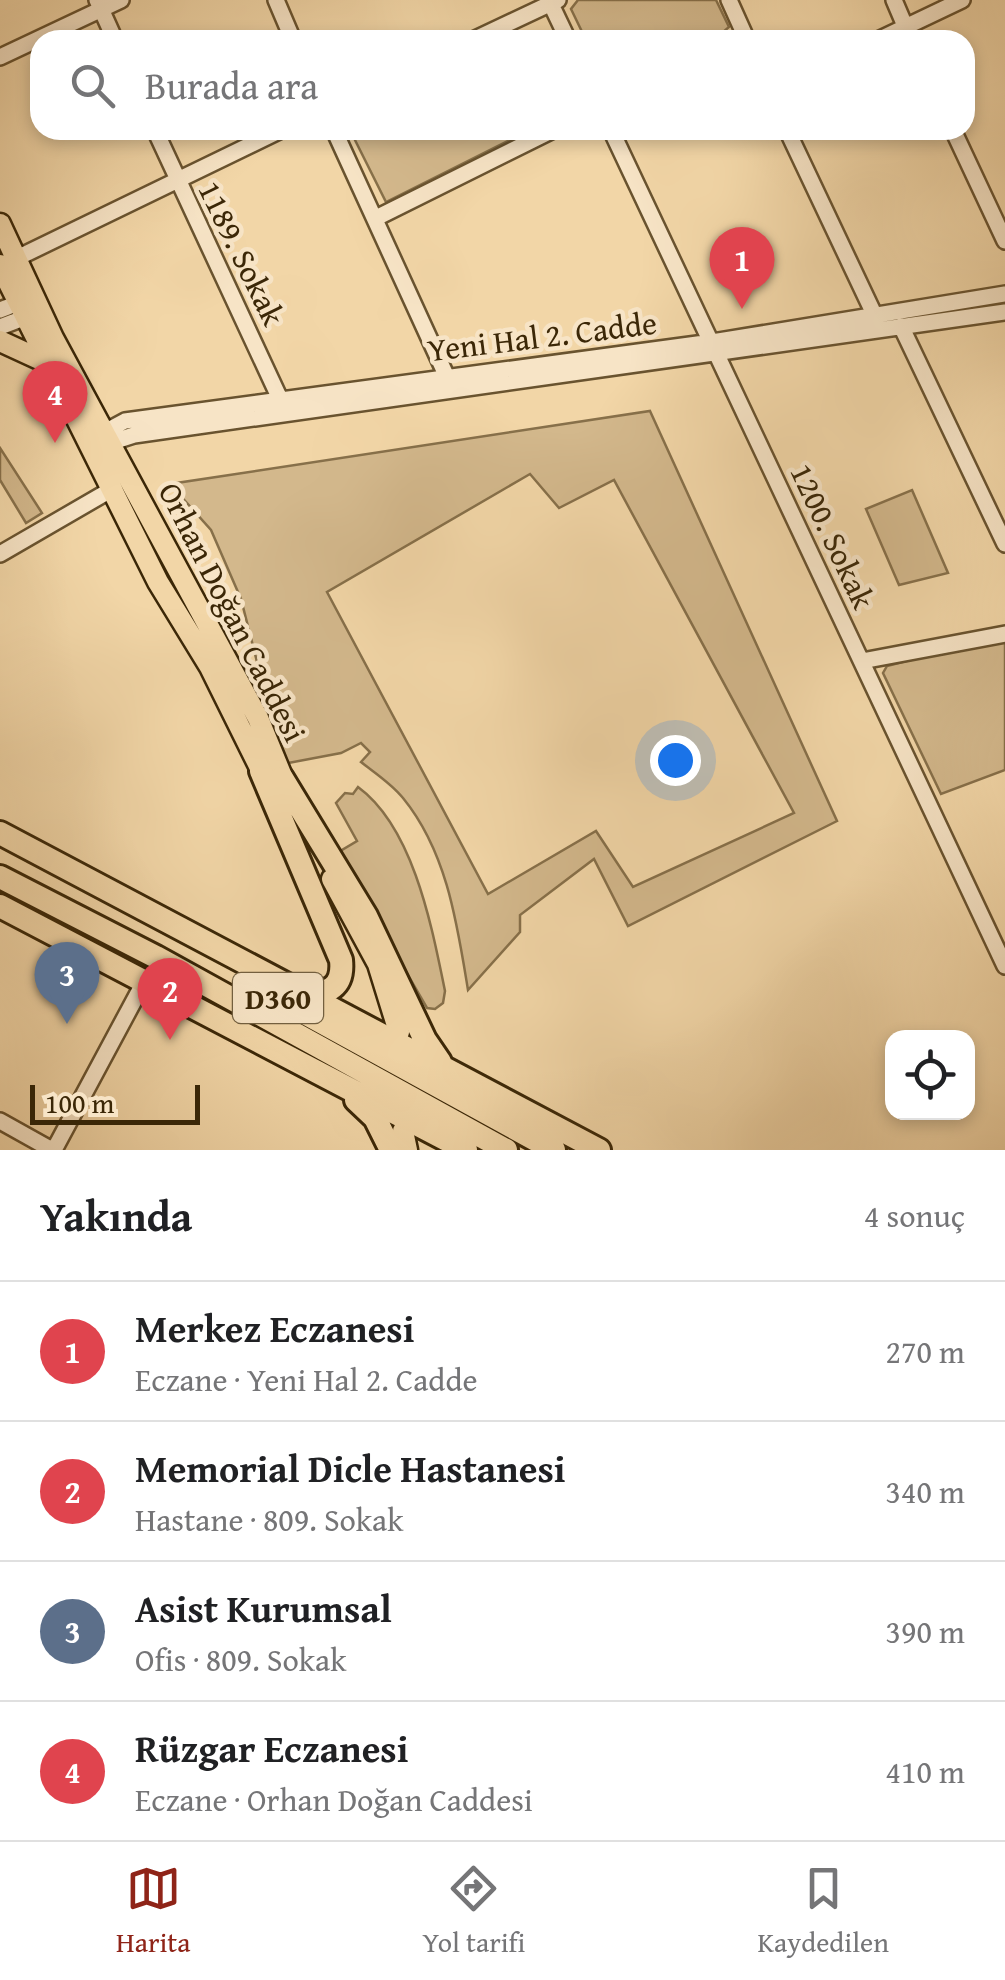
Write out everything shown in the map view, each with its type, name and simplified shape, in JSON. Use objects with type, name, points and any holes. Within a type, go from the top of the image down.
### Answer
[{"type":"highway","points":[[272,774],[342,960],[336,986],[328,993],[304,996]]},
{"type":"highway","points":[[272,774],[366,916],[425,1040],[446,1068]]},
{"type":"highway","points":[[0,833],[598,1150]]},
{"type":"highway","name":"D360","points":[[0,848],[554,1150]]},
{"type":"highway","name":"D360","points":[[0,877],[156,957],[506,1150]]},
{"type":"highway","points":[[0,906],[466,1150]]},
{"type":"highway","points":[[321,1074],[407,1144]]},
{"type":"main road","name":"Orhan Doğan Caddesi","points":[[0,224],[16,293],[52,366],[100,440],[114,488],[158,582],[378,964],[394,1005],[393,1028]]},
{"type":"main road","name":"Orhan Doğan Caddesi","points":[[16,293],[210,626],[272,774]]},
{"type":"main road","points":[[0,341],[52,366]]},
{"type":"street","points":[[51,30],[99,5],[121,0]]},
{"type":"street","points":[[276,0],[289,30]]},
{"type":"street","points":[[729,0],[740,30]]},
{"type":"street","points":[[894,0],[906,30]]},
{"type":"street","points":[[914,30],[962,0]]},
{"type":"street","points":[[494,30],[552,1],[564,30]]},
{"type":"street","points":[[99,5],[110,30]]},
{"type":"street","points":[[0,57],[30,41]]},
{"type":"street","name":"1189. Sokak","points":[[159,140],[280,399]]},
{"type":"street","points":[[0,327],[16,293],[176,178],[259,140]]},
{"type":"street","points":[[339,140],[446,375]]},
{"type":"street","points":[[376,218],[533,140]]},
{"type":"street","name":"1200. Sokak","points":[[616,140],[1005,966]]},
{"type":"street","points":[[792,140],[874,314]]},
{"type":"street","points":[[959,140],[998,207],[1005,241]]},
{"type":"street","name":"Yeni Hal 2. Cadde","points":[[100,440],[125,422],[446,375],[716,348],[874,314],[1005,294]]},
{"type":"street","points":[[100,440],[716,348],[1005,312]]},
{"type":"street","points":[[900,326],[1005,544]]},
{"type":"street","points":[[0,554],[114,488]]},
{"type":"street","points":[[862,661],[1005,634]]},
{"type":"street","points":[[0,1121],[53,1150],[144,982]]},
{"type":"shaded area","points":[[578,0],[716,0],[729,27],[581,30],[571,9]]},
{"type":"shaded area","points":[[355,140],[510,140],[386,202]]},
{"type":"shaded area","points":[[650,411],[837,821],[628,926],[594,859],[520,915],[520,932],[468,990],[440,865],[403,798],[361,762],[370,752],[361,743],[341,753],[283,764],[241,599],[211,530],[170,484]],"holes":[[[530,474],[559,508],[614,480],[794,813],[633,887],[596,831],[488,894],[327,592]]]},
{"type":"shaded area","points":[[0,448],[42,513],[26,523],[0,480]]},
{"type":"shaded area","points":[[912,490],[948,573],[899,585],[866,509]]},
{"type":"shaded area","points":[[1005,636],[1005,770],[941,794],[883,673],[887,666]]},
{"type":"shaded area","points":[[358,787],[393,827],[418,881],[445,991],[443,1003],[435,1009],[427,1008],[337,853],[357,841],[336,803]]},
{"type":"place","name":"Merkez Eczanesi","points":[[742,309]]},
{"type":"place","name":"Rüzgar Eczanesi","points":[[55,443]]},
{"type":"place","name":"Asist Kurumsal","points":[[67,1024]]},
{"type":"place","name":"Memorial Dicle Hastanesi","points":[[170,1040]]}]
